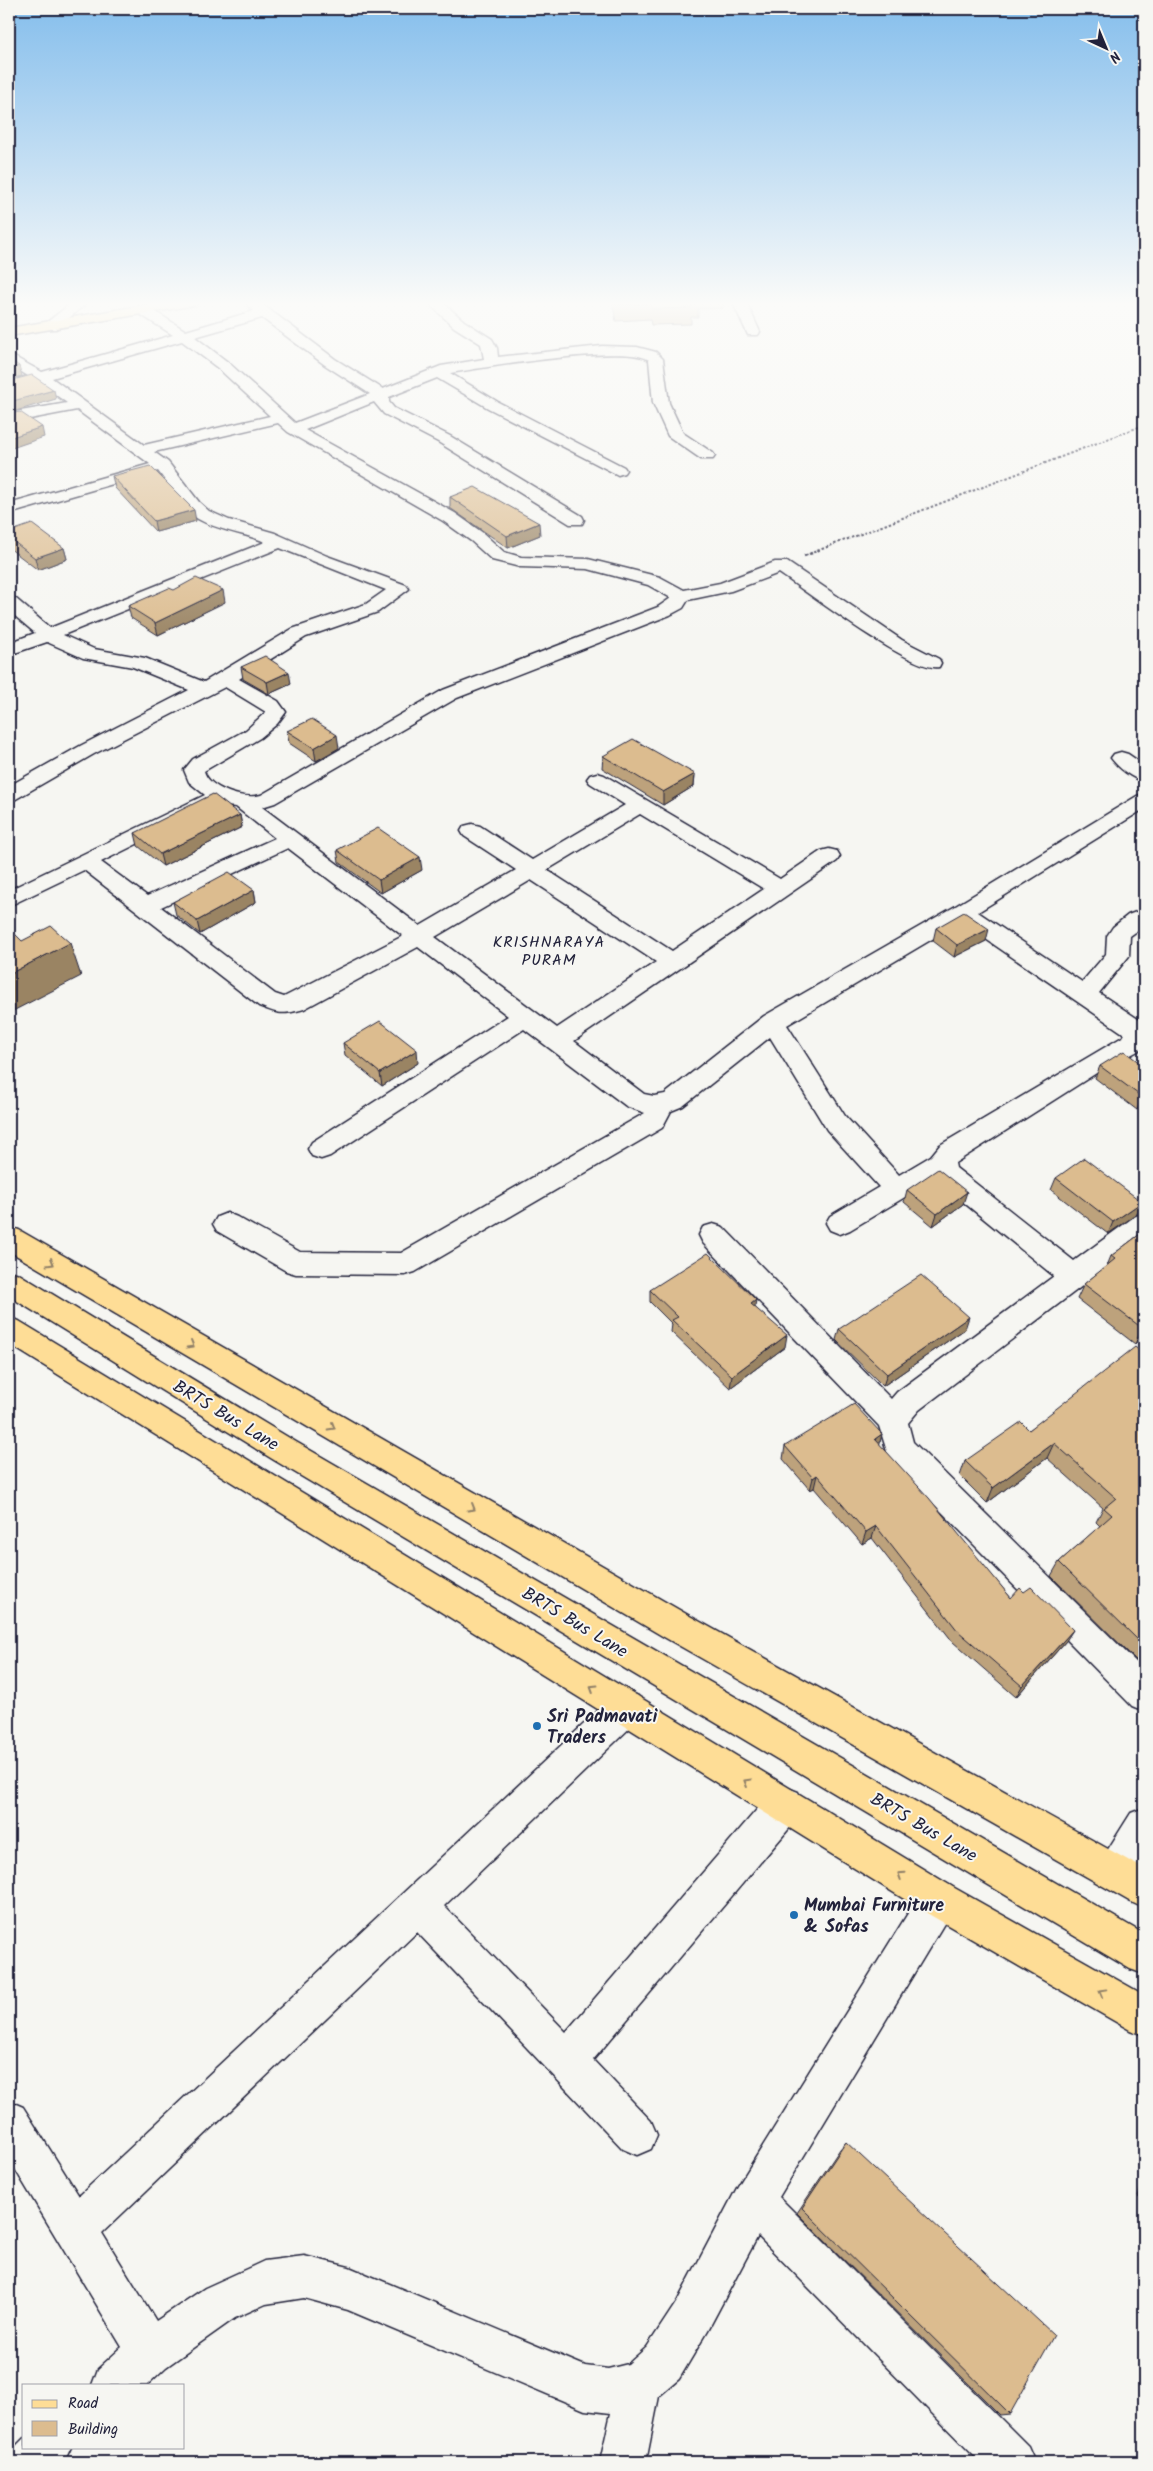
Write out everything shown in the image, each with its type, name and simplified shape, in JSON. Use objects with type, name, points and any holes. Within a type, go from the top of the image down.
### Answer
[{"type":"main road","points":[[9,1238],[676,1626],[1130,1881]]},
{"type":"main road","name":"BRTS Bus Lane","points":[[9,1282],[294,1456],[1144,1954]]},
{"type":"main road","points":[[9,1329],[938,1899],[1144,2016]]},
{"type":"street","points":[[9,795],[87,750],[225,679],[299,633],[372,608],[400,589],[321,560],[259,533],[223,524],[203,515],[162,464],[97,416]]},
{"type":"street","points":[[279,416],[286,423],[449,517],[477,537],[498,556],[520,562],[588,564],[654,582],[681,596],[726,586],[781,566],[895,644],[932,663]]},
{"type":"street","points":[[143,450],[286,423],[308,416]]},
{"type":"street","points":[[400,416],[444,438],[511,482],[576,520]]},
{"type":"street","points":[[515,416],[618,470]]},
{"type":"street","points":[[667,416],[676,436],[707,456]]},
{"type":"street","points":[[9,509],[162,464]]},
{"type":"street","points":[[9,649],[280,542]]},
{"type":"street","points":[[245,805],[268,800],[450,694],[664,611],[677,604],[681,596]]},
{"type":"street","points":[[9,602],[48,635],[90,654],[138,662],[205,690]]},
{"type":"street","points":[[225,679],[271,706],[276,712],[272,719],[260,729],[200,763],[194,770],[196,778],[222,798],[245,805],[635,1100],[648,1105],[660,1106],[674,1100],[773,1022],[962,912],[1136,803],[1144,800]]},
{"type":"street","points":[[1121,758],[1144,775]]},
{"type":"street","points":[[597,779],[780,889]]},
{"type":"street","points":[[9,899],[206,802],[222,798]]},
{"type":"street","points":[[86,861],[267,1000],[283,1006],[294,1003],[419,937],[640,805]]},
{"type":"street","points":[[472,831],[672,962]]},
{"type":"street","points":[[145,906],[290,839]]},
{"type":"street","points":[[556,1040],[829,856]]},
{"type":"street","points":[[962,912],[1128,1024],[1136,1032],[1136,1038],[1129,1045],[1089,1066],[949,1152],[941,1163],[941,1169],[947,1175],[1074,1277]]},
{"type":"street","points":[[1085,995],[1117,956],[1120,949],[1118,939],[1134,922]]},
{"type":"street","points":[[321,1149],[525,1017]]},
{"type":"street","points":[[773,1022],[836,1123],[896,1189]]},
{"type":"street","points":[[227,1224],[296,1262],[405,1264],[653,1121],[660,1106]]},
{"type":"street","points":[[840,1223],[941,1163]]},
{"type":"street","points":[[892,1420],[908,1401],[1144,1224]]},
{"type":"street","points":[[713,1235],[892,1420],[900,1449],[1144,1694]]},
{"type":"street","points":[[75,2229],[626,1708]]},
{"type":"street","points":[[566,2062],[785,1805]]},
{"type":"street","points":[[1130,1881],[1144,1826]]},
{"type":"street","points":[[115,2384],[150,2351],[220,2303],[264,2283],[304,2277],[349,2289],[585,2388],[608,2391],[639,2384],[663,2363],[693,2315],[753,2200],[938,1899]]},
{"type":"street","points":[[417,1905],[637,2136]]},
{"type":"street","points":[[9,2121],[150,2351]]},
{"type":"street","points":[[753,2200],[1012,2462]]},
{"type":"street","points":[[623,2462],[639,2384]]},
{"type":"street","points":[[32,2462],[47,2448]]},
{"type":"path","points":[[781,566],[856,535],[990,486],[1144,425]]},
{"type":"building","points":[[9,416],[26,416],[42,427],[9,438]]},
{"type":"building","points":[[150,466],[194,510],[154,521],[112,476]]},
{"type":"building","points":[[475,487],[539,523],[507,536],[450,497]]},
{"type":"building","points":[[32,524],[64,548],[35,558],[9,538],[9,532]]},
{"type":"building","points":[[196,578],[223,590],[155,623],[128,606],[169,588],[174,590]]},
{"type":"building","points":[[265,656],[289,672],[267,682],[241,667]]},
{"type":"building","points":[[312,719],[337,735],[314,748],[287,731]]},
{"type":"building","points":[[633,739],[695,774],[663,792],[603,756]]},
{"type":"building","points":[[213,794],[240,815],[160,854],[135,833]]},
{"type":"building","points":[[378,828],[420,857],[379,880],[337,850]]},
{"type":"building","points":[[229,872],[254,890],[197,921],[173,902]]},
{"type":"building","points":[[964,912],[989,929],[957,945],[936,928]]},
{"type":"building","points":[[51,926],[70,943],[9,974],[9,928],[22,941]]},
{"type":"building","points":[[380,1021],[417,1050],[380,1073],[343,1043]]},
{"type":"building","points":[[1124,1051],[1144,1066],[1144,1096],[1142,1097],[1100,1066]]},
{"type":"building","points":[[1084,1158],[1142,1202],[1113,1222],[1056,1178]]},
{"type":"building","points":[[938,1169],[967,1192],[937,1214],[907,1190]]},
{"type":"building","points":[[1144,1231],[1144,1327],[1142,1328],[1084,1284],[1115,1259],[1111,1256]]},
{"type":"building","points":[[708,1253],[756,1300],[751,1304],[787,1335],[732,1376],[672,1320],[678,1317],[650,1290]]},
{"type":"building","points":[[921,1275],[969,1317],[887,1374],[839,1329]]},
{"type":"building","points":[[1135,1347],[1144,1354],[1144,1646],[1059,1562],[1112,1515],[1104,1508],[1116,1498],[1054,1443],[993,1488],[965,1461],[1021,1422],[1029,1430]]},
{"type":"building","points":[[854,1404],[882,1434],[875,1439],[929,1498],[1011,1598],[1020,1588],[1024,1592],[1031,1587],[1073,1630],[1022,1686],[958,1631],[876,1526],[866,1532],[817,1475],[813,1478],[785,1446]]},
{"type":"building","points":[[846,2142],[1054,2335],[1010,2414],[802,2208]]},
{"type":"place","name":"Sri Padmavati Traders","points":[[537,1726]]},
{"type":"place","name":"Mumbai Furniture & Sofas","points":[[794,1915]]},
{"type":"district","name":"KRISHNARAYA PURAM","points":[[549,950]]}]
